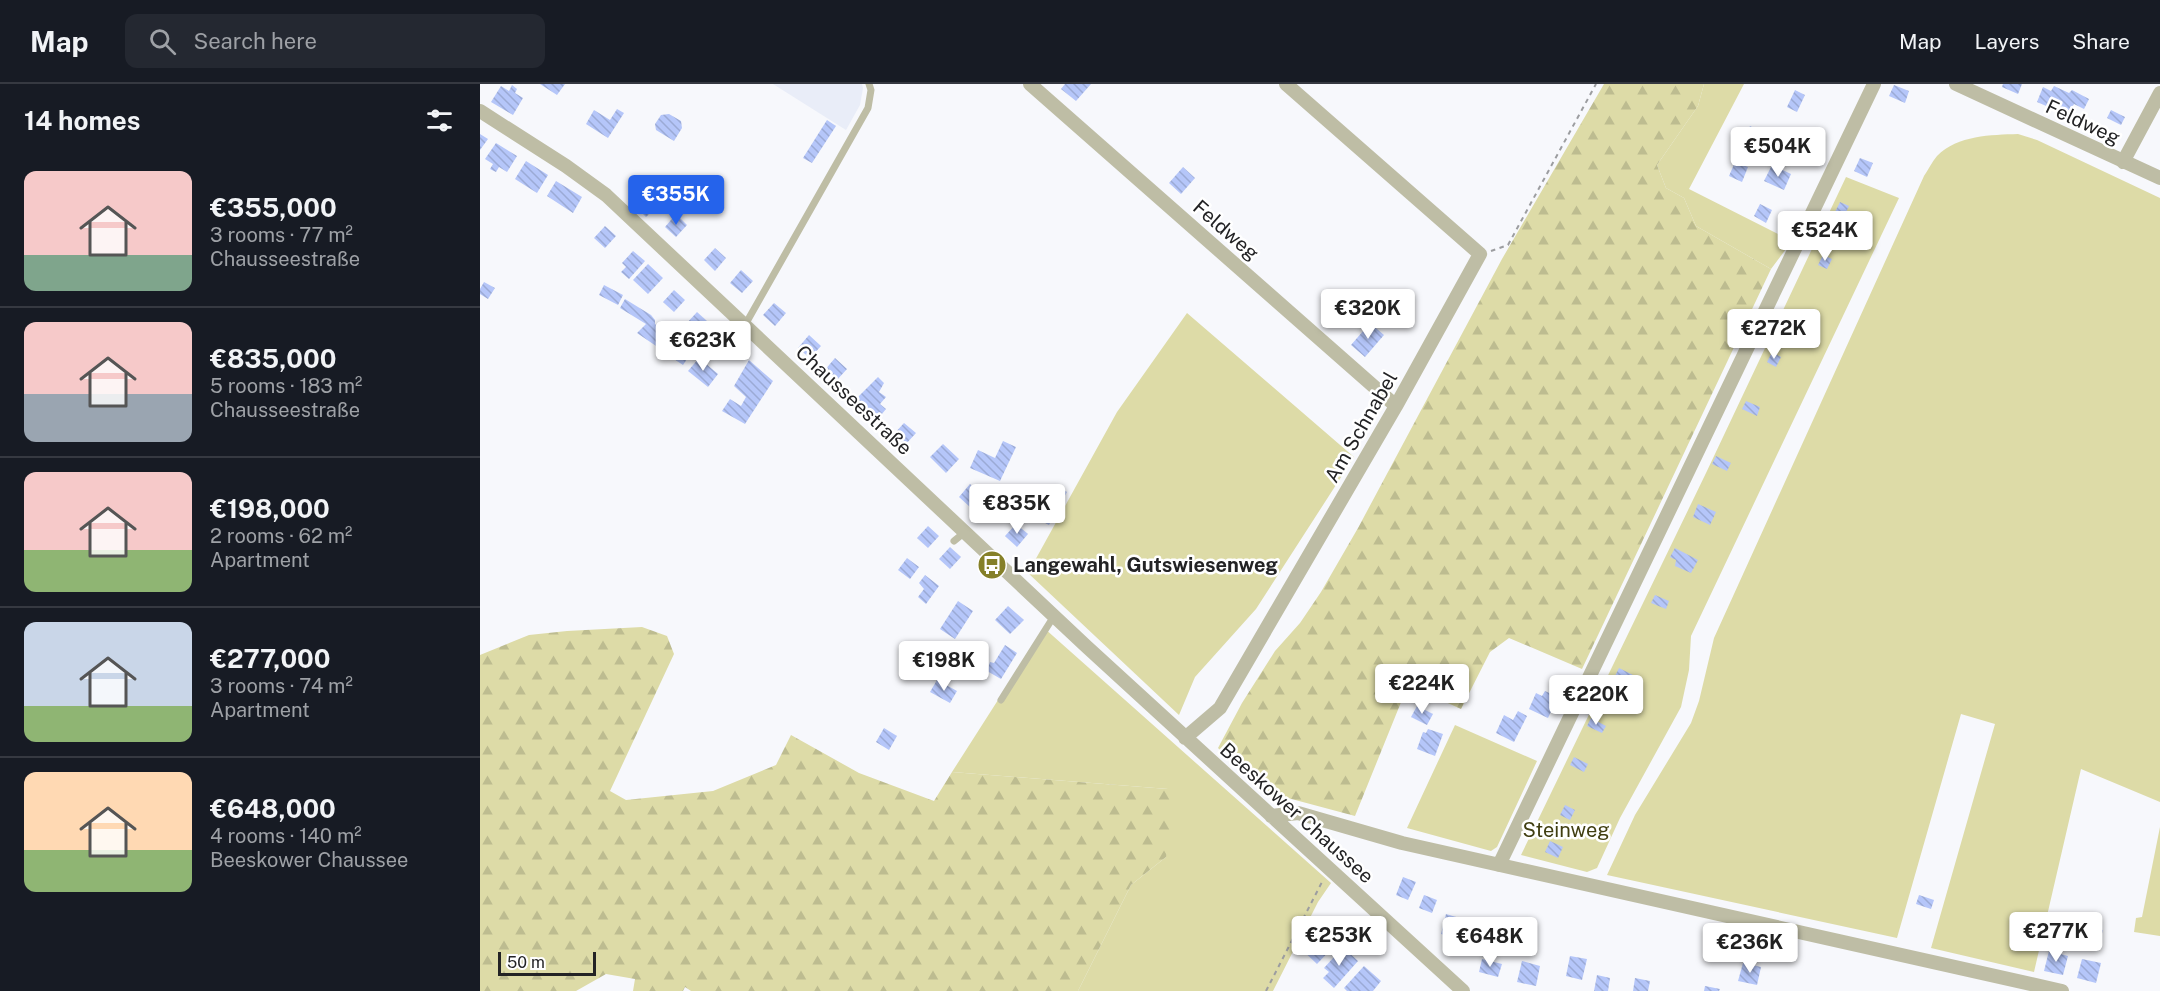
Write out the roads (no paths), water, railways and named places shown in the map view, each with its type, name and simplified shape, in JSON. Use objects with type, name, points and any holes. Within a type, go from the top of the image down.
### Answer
[{"type":"street","name":"Feldweg","points":[[1030,84],[1396,406]]},
{"type":"street","name":"Am Schnabel","points":[[1185,738],[1220,708],[1396,406],[1480,254],[1286,84]]},
{"type":"street","points":[[1499,865],[1874,84]]},
{"type":"street","name":"Feldweg","points":[[1956,84],[2160,178]]},
{"type":"street","points":[[2123,162],[2160,93]]},
{"type":"street","name":"Chausseestraße","points":[[480,111],[567,166],[606,195],[745,325],[960,536],[1054,616],[1185,738]]},
{"type":"street","name":"Beeskower Chaussee","points":[[1185,738],[1329,866],[1463,991]]},
{"type":"street","points":[[1271,816],[1298,813],[1402,843],[2062,991]]},
{"type":"lane","points":[[745,325],[868,108],[871,90],[869,84]]},
{"type":"lane","points":[[1001,700],[1054,616]]},
{"type":"place","name":"Langewahl, Gutswiesenweg","points":[[992,565]]},
{"type":"park label","name":"Steinweg","points":[[1566,830]]}]
